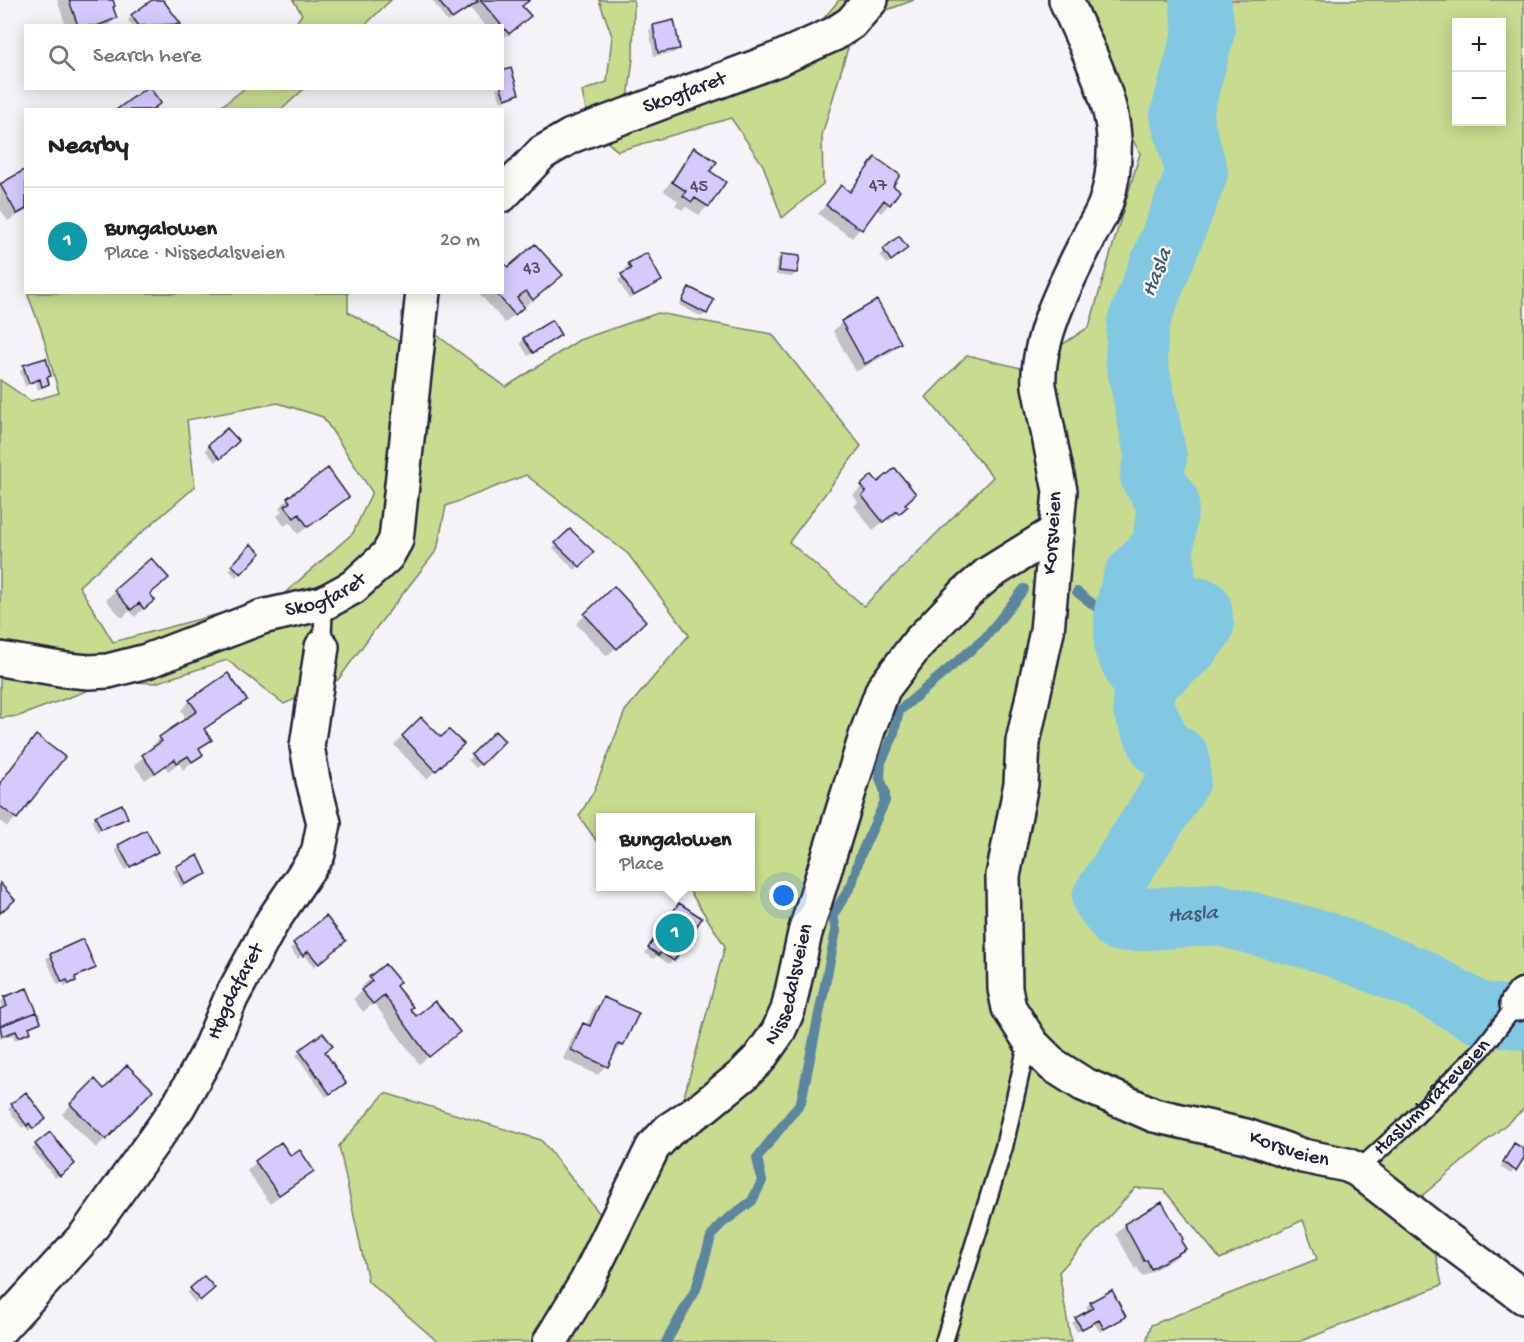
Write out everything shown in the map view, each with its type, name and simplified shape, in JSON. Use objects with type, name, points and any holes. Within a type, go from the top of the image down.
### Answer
[{"type":"street","name":"Skogfaret","points":[[504,193],[542,153],[571,136],[778,59],[834,34],[851,22],[871,0]]},
{"type":"street","name":"Korsveien","points":[[1066,0],[1105,95],[1112,122],[1114,159],[1106,202],[1060,295],[1040,361],[1039,386],[1060,491],[1047,631],[1023,742],[1021,784],[1003,876],[1005,989],[1008,1008],[1032,1044],[1053,1065],[1083,1084],[1154,1115],[1246,1136],[1303,1156],[1347,1165],[1358,1170],[1524,1297]]},
{"type":"street","name":"Skogfaret","points":[[0,659],[66,670],[108,671],[147,661],[262,617],[324,603],[353,587],[387,556],[396,540],[423,294]]},
{"type":"street","name":"Nissedalsveien","points":[[550,1342],[587,1281],[653,1148],[669,1130],[705,1106],[743,1075],[759,1059],[778,1032],[788,1010],[812,911],[883,689],[918,644],[966,593],[988,574],[1057,531]]},
{"type":"street","name":"Høgdafaret","points":[[0,1329],[86,1235],[178,1107],[207,1055],[231,998],[272,922],[318,854],[324,823],[313,780],[308,746],[322,647]]},
{"type":"lane","name":"Høgdafaret","points":[[322,647],[324,603]]},
{"type":"lane","name":"Haslumbråteveien","points":[[1358,1170],[1406,1126],[1482,1049],[1520,999]]},
{"type":"lane","points":[[944,1342],[1004,1147],[1026,1049],[1032,1044]]},
{"type":"green space","points":[[293,0],[391,0],[366,24],[295,24],[302,14]]},
{"type":"green space","points":[[599,0],[634,0],[633,58],[627,107],[780,71],[839,0],[914,0],[879,13],[850,41],[822,135],[823,184],[782,218],[763,165],[731,118],[618,151],[592,126],[582,91],[607,82],[612,36]]},
{"type":"green space","points":[[1055,0],[1524,0],[1524,1109],[1423,1195],[1442,1285],[1299,1342],[1146,1342],[1151,1325],[1317,1259],[1303,1220],[1220,1259],[1164,1190],[1135,1188],[1059,1272],[1071,1342],[438,1342],[368,1281],[339,1146],[385,1093],[541,1140],[600,1214],[682,1104],[725,946],[690,891],[755,891],[755,813],[596,813],[596,840],[579,816],[594,791],[625,711],[689,635],[628,554],[526,475],[446,506],[437,550],[338,680],[284,704],[227,660],[155,683],[113,681],[19,716],[0,718],[0,380],[31,401],[59,393],[41,329],[27,294],[348,294],[348,312],[403,344],[434,333],[506,387],[579,340],[658,313],[772,334],[861,446],[789,542],[864,606],[993,477],[926,397],[967,355],[1025,369],[1089,327],[1140,153]],"holes":[[[278,403],[323,417],[372,492],[353,533],[279,598],[113,642],[79,586],[195,487],[187,420]]]},
{"type":"green space","points":[[243,90],[303,90],[283,108],[219,108]]},
{"type":"building","points":[[69,0],[113,0],[117,18],[102,24],[77,24]]},
{"type":"building","points":[[152,0],[163,0],[181,24],[138,24],[131,15]]},
{"type":"building","points":[[438,0],[477,0],[478,2],[452,19]]},
{"type":"building","points":[[480,0],[530,0],[522,6],[531,16],[509,34],[504,28],[504,24],[500,24]]},
{"type":"building","points":[[674,20],[680,49],[658,53],[653,25]]},
{"type":"building","points":[[511,68],[519,94],[505,99],[502,90],[504,90],[504,70]]},
{"type":"building","points":[[143,90],[151,90],[161,103],[154,108],[119,108]]},
{"type":"building","points":[[694,147],[717,162],[710,171],[726,182],[709,207],[695,198],[692,202],[683,196],[686,191],[672,182]]},
{"type":"building","points":[[875,157],[900,175],[893,186],[900,191],[890,205],[884,200],[862,230],[826,205],[841,185],[850,192]]},
{"type":"building","points":[[24,170],[24,210],[17,214],[0,184]]},
{"type":"building","points":[[899,236],[908,248],[891,261],[883,249]]},
{"type":"building","points":[[535,244],[563,275],[533,300],[526,291],[517,298],[524,307],[515,315],[497,294],[504,294],[504,263],[508,267]]},
{"type":"building","points":[[647,253],[662,281],[633,296],[621,274],[631,269],[628,263]]},
{"type":"building","points":[[781,254],[800,256],[797,273],[779,271]]},
{"type":"building","points":[[689,287],[714,300],[707,314],[682,301]]},
{"type":"building","points":[[877,300],[901,343],[865,364],[841,321]]},
{"type":"building","points":[[552,320],[561,335],[533,353],[523,338]]},
{"type":"building","points":[[46,358],[51,376],[47,377],[49,384],[42,387],[40,379],[29,383],[23,365]]},
{"type":"building","points":[[227,428],[239,441],[220,459],[208,445]]},
{"type":"building","points":[[328,468],[349,497],[308,527],[299,514],[294,518],[285,506],[290,502],[287,498]]},
{"type":"building","points":[[895,468],[916,494],[905,504],[908,506],[899,514],[897,511],[883,522],[862,496],[866,492],[861,485],[872,475],[878,482]]},
{"type":"building","points":[[570,529],[594,552],[580,567],[555,543]]},
{"type":"building","points":[[251,544],[261,553],[241,574],[232,565]]},
{"type":"building","points":[[151,558],[169,578],[150,594],[155,600],[144,609],[139,603],[131,610],[114,590]]},
{"type":"building","points":[[614,586],[646,621],[617,649],[584,614]]},
{"type":"building","points":[[228,673],[247,700],[204,729],[212,740],[199,748],[203,755],[192,762],[188,756],[177,763],[175,759],[155,773],[142,755],[162,741],[159,737],[197,711],[189,700]]},
{"type":"building","points":[[421,717],[441,737],[449,730],[464,744],[436,771],[402,736]]},
{"type":"building","points":[[495,731],[505,741],[481,765],[471,755]]},
{"type":"building","points":[[36,735],[65,757],[17,819],[0,806],[0,783]]},
{"type":"building","points":[[122,804],[128,818],[101,829],[95,816]]},
{"type":"building","points":[[146,830],[158,852],[130,867],[118,845]]},
{"type":"building","points":[[198,855],[207,874],[185,884],[176,866]]},
{"type":"building","points":[[0,883],[15,900],[0,913]]},
{"type":"building","points":[[679,903],[702,918],[674,961],[661,952],[659,955],[648,948]]},
{"type":"building","points":[[326,916],[346,941],[319,964],[308,951],[303,956],[293,943]]},
{"type":"building","points":[[83,939],[96,968],[75,977],[76,981],[69,984],[67,980],[62,982],[50,954]]},
{"type":"building","points":[[385,964],[400,982],[396,986],[413,1007],[410,1009],[416,1016],[435,1001],[460,1032],[429,1057],[384,995],[373,1004],[361,990],[372,981],[369,977]]},
{"type":"building","points":[[27,988],[37,1012],[0,1026],[0,1009],[7,1006],[4,997]]},
{"type":"building","points":[[603,997],[639,1013],[623,1046],[618,1044],[608,1067],[571,1050],[583,1023],[590,1026]]},
{"type":"building","points":[[37,1012],[41,1022],[29,1027],[31,1032],[19,1037],[16,1031],[2,1036],[0,1026]]},
{"type":"building","points":[[323,1033],[333,1046],[325,1052],[346,1083],[330,1094],[299,1050]]},
{"type":"building","points":[[127,1065],[153,1090],[106,1140],[70,1104],[95,1079],[104,1089]]},
{"type":"building","points":[[26,1092],[46,1119],[33,1129],[29,1123],[27,1126],[11,1104]]},
{"type":"building","points":[[50,1132],[75,1164],[60,1176],[35,1144]]},
{"type":"building","points":[[281,1142],[291,1156],[300,1150],[314,1171],[279,1195],[255,1161]]},
{"type":"building","points":[[1514,1143],[1524,1149],[1524,1158],[1516,1171],[1503,1162]]},
{"type":"building","points":[[1162,1202],[1183,1239],[1181,1241],[1186,1249],[1151,1269],[1147,1260],[1144,1261],[1124,1224]]},
{"type":"building","points":[[204,1276],[215,1288],[200,1301],[190,1288]]},
{"type":"building","points":[[1112,1290],[1126,1317],[1104,1329],[1099,1320],[1082,1329],[1075,1318],[1093,1308],[1090,1302]]},
{"type":"waterway","name":"Hasla","points":[[1200,0],[1204,31],[1181,116],[1197,173],[1138,323],[1136,358],[1156,458],[1151,476],[1168,502],[1163,547],[1134,578],[1125,613],[1125,647],[1143,684],[1144,709],[1161,747],[1179,759],[1180,779],[1103,898],[1120,921],[1216,914],[1324,942],[1418,979],[1479,1013],[1524,1019]]},
{"type":"waterway","name":"Hasla","points":[[1143,684],[1188,646],[1203,626],[1201,609],[1173,605],[1165,588],[1163,547]]},
{"type":"waterway","points":[[666,1342],[696,1289],[711,1237],[721,1224],[752,1201],[762,1181],[757,1158],[801,1102],[836,931],[833,915],[852,884],[860,856],[885,801],[885,792],[880,778],[881,762],[893,737],[899,711],[985,638],[1024,589]]},
{"type":"waterway","points":[[1077,592],[1107,615],[1125,613]]},
{"type":"place","name":"Bungalowen","points":[[675,933]]}]
